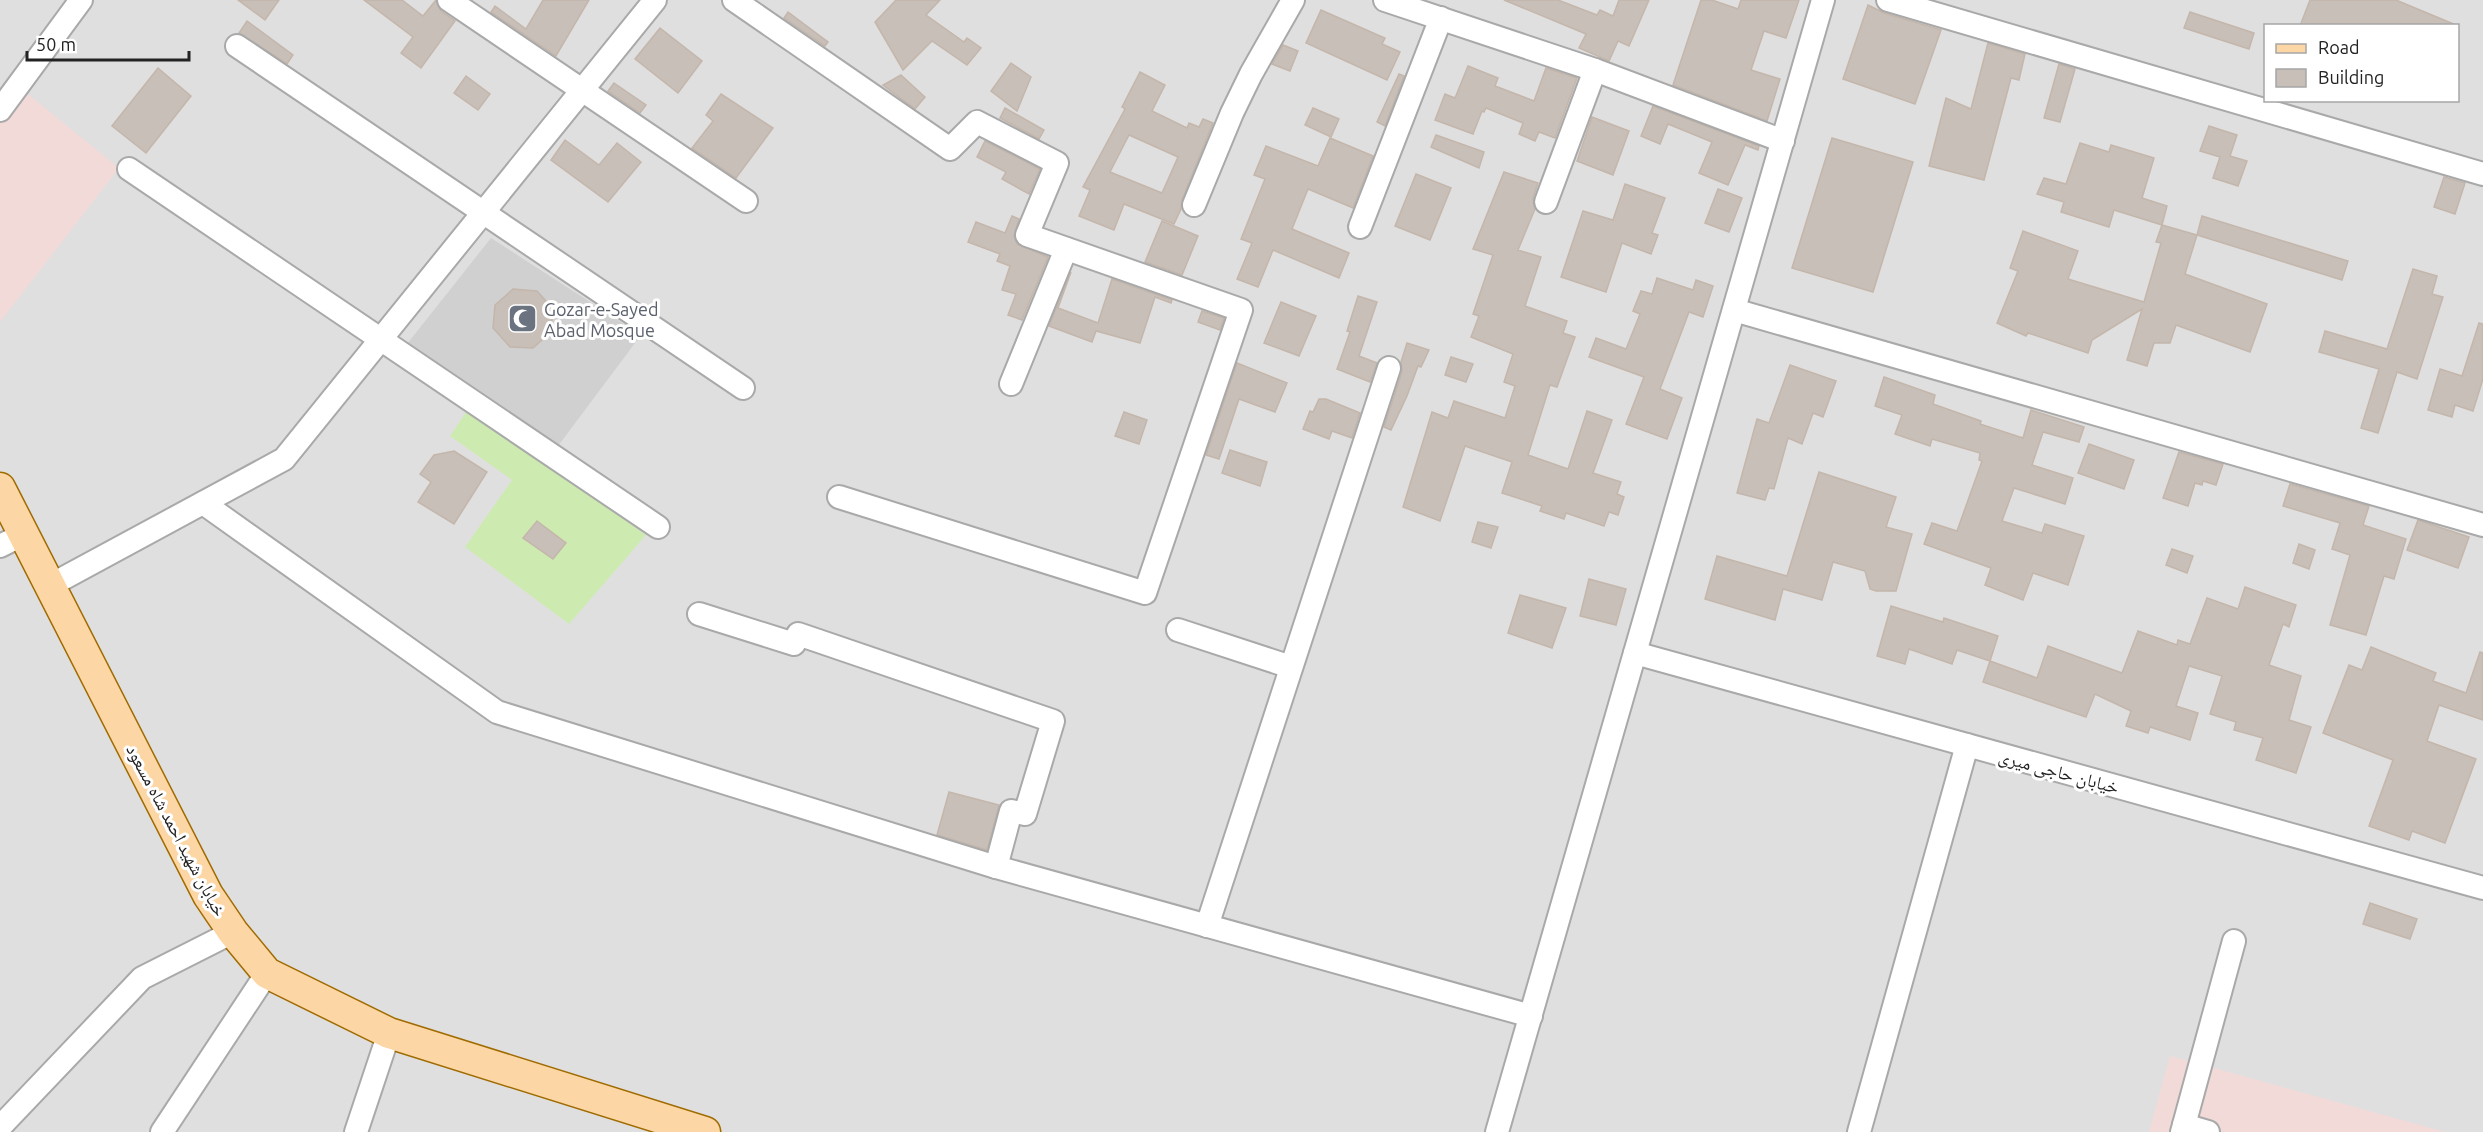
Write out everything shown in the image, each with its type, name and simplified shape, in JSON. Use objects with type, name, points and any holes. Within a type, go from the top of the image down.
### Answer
[{"type":"main road","name":"خیابان شهید احمد شاه مسعود","points":[[0,488],[12,540],[51,585],[208,895],[233,932],[267,973],[389,1033],[704,1132]]},
{"type":"street","points":[[0,110],[81,0]]},
{"type":"street","points":[[449,0],[746,201]]},
{"type":"street","points":[[51,585],[284,459],[655,0]]},
{"type":"street","points":[[734,0],[950,148],[977,122],[1057,164],[1027,235],[1241,310],[1145,593],[840,497]]},
{"type":"street","points":[[1194,205],[1232,113],[1251,74],[1293,0]]},
{"type":"street","points":[[1385,0],[1431,11],[1783,141]]},
{"type":"street","points":[[1497,1132],[1823,0]]},
{"type":"street","points":[[1888,0],[2483,174]]},
{"type":"street","points":[[1360,227],[1431,11]]},
{"type":"street","points":[[237,46],[482,214],[743,388]]},
{"type":"street","points":[[1546,202],[1595,70]]},
{"type":"street","points":[[129,169],[658,527]]},
{"type":"street","points":[[1011,384],[1066,249]]},
{"type":"street","points":[[1734,310],[2483,525]]},
{"type":"street","points":[[1207,926],[1389,368]]},
{"type":"street","points":[[203,502],[497,712],[996,867],[1531,1016]]},
{"type":"street","points":[[699,614],[794,645],[798,634],[1053,721],[1025,814],[1011,811],[996,867]]},
{"type":"street","points":[[1178,630],[1291,667]]},
{"type":"street","name":"خیابان حاجی میری","points":[[1635,653],[2483,888]]},
{"type":"street","points":[[1859,1132],[1967,745]]},
{"type":"street","points":[[0,1127],[141,978],[233,932]]},
{"type":"street","points":[[2208,1132],[2183,1129],[2234,941]]},
{"type":"street","points":[[162,1132],[267,973]]},
{"type":"street","points":[[356,1132],[389,1033]]},
{"type":"shaded area","points":[[0,0],[2483,0],[2483,1132],[0,1132]]},
{"type":"shaded area","points":[[24,91],[119,168],[0,322],[0,123]]},
{"type":"shaded area","points":[[491,238],[641,335],[558,446],[407,344]]},
{"type":"shaded area","points":[[2170,1056],[2445,1132],[2149,1132]]},
{"type":"green space","points":[[469,408],[646,535],[569,624],[465,547],[512,480],[450,436]]},
{"type":"building","points":[[238,0],[279,0],[265,20]]},
{"type":"building","points":[[364,0],[402,0],[423,16],[436,0],[441,11],[455,21],[421,68],[401,53],[413,37]]},
{"type":"building","points":[[543,0],[589,0],[556,56],[491,12],[495,6],[526,29]]},
{"type":"building","points":[[896,0],[940,0],[926,15],[964,42],[967,38],[981,48],[967,65],[932,41],[903,70],[875,22]]},
{"type":"building","points":[[1504,0],[1558,0],[1597,15],[1600,10],[1613,16],[1619,0],[1649,0],[1629,46],[1618,41],[1609,61],[1579,48],[1586,34]]},
{"type":"building","points":[[1701,0],[1712,0],[1738,9],[1741,0],[1799,0],[1786,38],[1764,31],[1751,70],[1780,79],[1767,121],[1673,85]]},
{"type":"building","points":[[2310,0],[2396,0],[2454,24],[2301,24]]},
{"type":"building","points":[[1868,5],[1884,13],[1941,30],[1915,104],[1843,79]]},
{"type":"building","points":[[1321,10],[1385,38],[1382,44],[1400,52],[1387,80],[1306,43]]},
{"type":"building","points":[[788,12],[828,42],[825,46],[784,18]]},
{"type":"building","points":[[2190,12],[2254,33],[2249,49],[2184,28]]},
{"type":"building","points":[[247,21],[293,55],[287,64],[239,33]]},
{"type":"building","points":[[660,28],[702,61],[678,93],[635,59]]},
{"type":"building","points":[[1988,43],[2025,54],[2019,80],[2011,78],[1984,180],[1929,166],[1946,98],[1971,109]]},
{"type":"building","points":[[1283,45],[1298,51],[1290,71],[1272,64]]},
{"type":"building","points":[[1011,63],[1031,77],[1017,111],[991,91]]},
{"type":"building","points":[[2059,64],[2075,69],[2060,122],[2044,118]]},
{"type":"building","points":[[1468,66],[1498,78],[1495,86],[1534,101],[1546,68],[1577,78],[1555,138],[1539,132],[1535,141],[1519,134],[1523,123],[1486,108],[1484,112],[1482,111],[1473,134],[1435,120],[1445,94],[1455,98]]},
{"type":"building","points":[[158,68],[191,96],[146,153],[112,126]]},
{"type":"building","points":[[1140,72],[1165,85],[1152,111],[1187,128],[1189,123],[1199,127],[1203,119],[1213,123],[1174,224],[1124,204],[1114,230],[1079,216],[1090,190],[1083,187],[1125,109],[1122,107]],"holes":[[[1129,135],[1178,157],[1162,193],[1110,172]]]},
{"type":"building","points":[[1399,74],[1404,76],[1385,126],[1377,122]]},
{"type":"building","points":[[901,75],[925,97],[915,109],[883,85]]},
{"type":"building","points":[[466,76],[490,94],[478,110],[454,93]]},
{"type":"building","points":[[614,83],[646,105],[640,113],[608,91]]},
{"type":"building","points":[[721,94],[773,128],[736,178],[692,148],[713,121],[706,115]]},
{"type":"building","points":[[1653,106],[1759,146],[1758,150],[1745,145],[1728,185],[1699,173],[1712,142],[1668,124],[1660,144],[1641,136]]},
{"type":"building","points":[[1005,108],[1044,130],[1039,139],[1000,118]]},
{"type":"building","points":[[1313,108],[1339,119],[1331,137],[1305,125]]},
{"type":"building","points":[[1592,117],[1629,131],[1613,175],[1577,161]]},
{"type":"building","points":[[2209,126],[2237,135],[2230,156],[2247,161],[2238,186],[2213,178],[2220,157],[2200,151]]},
{"type":"building","points":[[1436,135],[1484,152],[1479,168],[1431,147]]},
{"type":"building","points":[[1330,138],[1373,156],[1353,208],[1308,189],[1292,229],[1349,253],[1339,278],[1273,250],[1258,287],[1237,279],[1252,243],[1241,239],[1265,179],[1254,175],[1266,146],[1318,166]]},
{"type":"building","points":[[1832,138],[1913,162],[1873,292],[1792,268]]},
{"type":"building","points":[[565,140],[599,165],[617,143],[641,162],[608,202],[551,160]]},
{"type":"building","points":[[985,141],[1040,169],[1029,194],[1002,179],[1006,172],[977,157]]},
{"type":"building","points":[[2080,143],[2109,152],[2111,145],[2154,158],[2142,198],[2167,206],[2162,225],[2114,210],[2109,227],[2061,212],[2064,202],[2037,194],[2044,178],[2066,184]]},
{"type":"building","points":[[1504,172],[1538,183],[1533,198],[1535,209],[1518,250],[1541,257],[1525,306],[1567,321],[1563,333],[1575,337],[1557,387],[1550,385],[1528,455],[1568,469],[1587,411],[1612,420],[1593,473],[1621,482],[1617,494],[1624,497],[1618,515],[1609,512],[1604,526],[1566,513],[1564,519],[1540,511],[1542,506],[1502,493],[1512,462],[1465,446],[1440,521],[1403,507],[1432,412],[1448,418],[1454,401],[1505,418],[1515,386],[1504,382],[1513,354],[1471,337],[1479,316],[1473,314],[1493,255],[1473,249]]},
{"type":"building","points":[[1416,174],[1451,188],[1430,240],[1395,226]]},
{"type":"building","points":[[2444,177],[2465,183],[2455,214],[2434,207]]},
{"type":"building","points":[[1625,184],[1665,198],[1652,233],[1658,235],[1651,254],[1622,243],[1606,292],[1561,277],[1583,211],[1613,220]]},
{"type":"building","points":[[1718,189],[1742,198],[1729,232],[1705,223]]},
{"type":"building","points":[[1012,216],[1019,219],[1014,236],[1017,244],[1048,257],[1022,320],[1008,315],[1016,294],[1002,290],[1010,266],[997,261],[1000,254],[968,242],[976,222],[1005,233]]},
{"type":"building","points":[[2202,216],[2348,261],[2342,280],[2197,235]]},
{"type":"building","points":[[1162,221],[1198,236],[1182,275],[1145,262]]},
{"type":"building","points":[[2162,225],[2197,235],[2185,274],[2267,304],[2250,352],[2176,325],[2170,343],[2154,343],[2147,366],[2127,360],[2142,309],[2092,340],[2088,353],[2028,333],[2026,336],[1997,323],[2018,271],[2010,268],[2023,231],[2078,251],[2068,279],[2144,302],[2161,243],[2156,242]]},
{"type":"building","points":[[2413,269],[2437,276],[2432,294],[2443,297],[2417,379],[2397,372],[2378,433],[2361,428],[2379,369],[2319,352],[2325,331],[2387,349]]},
{"type":"building","points":[[1071,272],[1058,308],[1098,323],[1112,279],[1172,300],[1171,303],[1155,297],[1140,343],[1096,331],[1092,342],[1049,326]]},
{"type":"building","points":[[1657,278],[1693,290],[1696,280],[1713,286],[1703,317],[1689,312],[1660,389],[1682,398],[1667,439],[1626,424],[1644,377],[1589,357],[1596,338],[1626,349],[1640,314],[1633,311],[1641,291],[1652,294]]},
{"type":"building","name":"Gozar-e-Sayed Abad Mosque","points":[[513,289],[537,291],[553,309],[551,332],[533,348],[510,347],[493,328],[495,305]]},
{"type":"building","points":[[1358,296],[1377,302],[1359,356],[1377,363],[1370,382],[1337,369],[1350,332],[1347,331]]},
{"type":"building","points":[[1281,302],[1316,316],[1299,356],[1264,343]]},
{"type":"building","points":[[1202,311],[1224,318],[1220,330],[1198,322]]},
{"type":"building","points":[[2479,323],[2483,324],[2483,379],[2473,411],[2455,405],[2452,417],[2428,410],[2440,369],[2462,376]]},
{"type":"building","points":[[1407,343],[1429,350],[1421,367],[1418,366],[1391,430],[1384,427],[1402,372],[1401,362]]},
{"type":"building","points":[[1451,357],[1473,364],[1466,382],[1445,375]]},
{"type":"building","points":[[1237,363],[1287,383],[1275,412],[1239,399],[1219,459],[1206,455]]},
{"type":"building","points":[[1790,365],[1836,381],[1823,417],[1813,413],[1802,444],[1788,438],[1774,489],[1769,488],[1765,500],[1737,493],[1757,419],[1769,423]]},
{"type":"building","points":[[1884,377],[1935,395],[1933,404],[1981,421],[1980,424],[2023,438],[2031,410],[2084,427],[2079,442],[2043,432],[2032,465],[2073,478],[2065,504],[2014,488],[2002,521],[2042,533],[2045,524],[2084,536],[2068,585],[2033,573],[2023,600],[1985,585],[1991,568],[1924,544],[1932,523],[1957,531],[1982,461],[1979,460],[1980,453],[1932,439],[1930,446],[1895,434],[1902,415],[1875,406]]},
{"type":"building","points":[[1319,399],[1326,399],[1360,413],[1352,438],[1332,431],[1329,439],[1303,429],[1310,411],[1313,412]]},
{"type":"building","points":[[1124,412],[1147,420],[1139,444],[1115,436]]},
{"type":"building","points":[[2089,444],[2134,460],[2124,489],[2078,473]]},
{"type":"building","points":[[1230,450],[1267,462],[1260,486],[1222,473]]},
{"type":"building","points":[[454,451],[487,472],[454,524],[418,502],[431,482],[420,474],[434,455]]},
{"type":"building","points":[[2179,452],[2223,464],[2216,485],[2203,481],[2202,485],[2195,483],[2188,506],[2163,498]]},
{"type":"building","points":[[1819,472],[1896,497],[1886,527],[1912,534],[1896,591],[1870,589],[1865,571],[1833,562],[1822,600],[1783,589],[1775,620],[1705,599],[1717,556],[1787,576]]},
{"type":"building","points":[[2290,484],[2369,506],[2363,525],[2406,539],[2394,579],[2384,576],[2366,635],[2330,625],[2350,555],[2332,549],[2340,523],[2283,506]]},
{"type":"building","points":[[2418,520],[2469,537],[2458,568],[2407,550]]},
{"type":"building","points":[[537,521],[566,543],[553,559],[523,538]]},
{"type":"building","points":[[1478,522],[1498,527],[1491,548],[1472,542]]},
{"type":"building","points":[[2299,544],[2315,550],[2309,569],[2293,563]]},
{"type":"building","points":[[2172,549],[2193,556],[2187,573],[2166,565]]},
{"type":"building","points":[[1589,579],[1626,589],[1616,625],[1580,616]]},
{"type":"building","points":[[2245,587],[2296,605],[2289,627],[2283,624],[2269,665],[2301,676],[2289,720],[2311,727],[2296,773],[2256,760],[2263,738],[2234,730],[2236,722],[2210,714],[2222,676],[2189,666],[2176,706],[2198,713],[2190,740],[2150,727],[2148,733],[2126,726],[2131,711],[2095,694],[2086,717],[1983,682],[1990,661],[2037,678],[2048,646],[2122,673],[2138,631],[2177,645],[2178,640],[2190,644],[2207,598],[2238,609]]},
{"type":"building","points":[[1520,595],[1566,608],[1552,648],[1508,633]]},
{"type":"building","points":[[1891,606],[1943,622],[1944,618],[1998,636],[1990,661],[1957,650],[1952,664],[1909,649],[1905,664],[1877,656]]},
{"type":"building","points":[[2371,647],[2436,673],[2433,681],[2466,693],[2480,652],[2483,653],[2483,720],[2439,705],[2427,741],[2476,759],[2445,843],[2412,831],[2409,840],[2369,826],[2393,760],[2323,733],[2349,665],[2362,670]]},
{"type":"building","points":[[949,792],[999,805],[987,850],[937,835]]},
{"type":"building","points":[[2370,903],[2417,919],[2410,939],[2363,924]]},
{"type":"place","name":"Gozar-e-Sayed Abad Mosque","points":[[523,319]]}]
